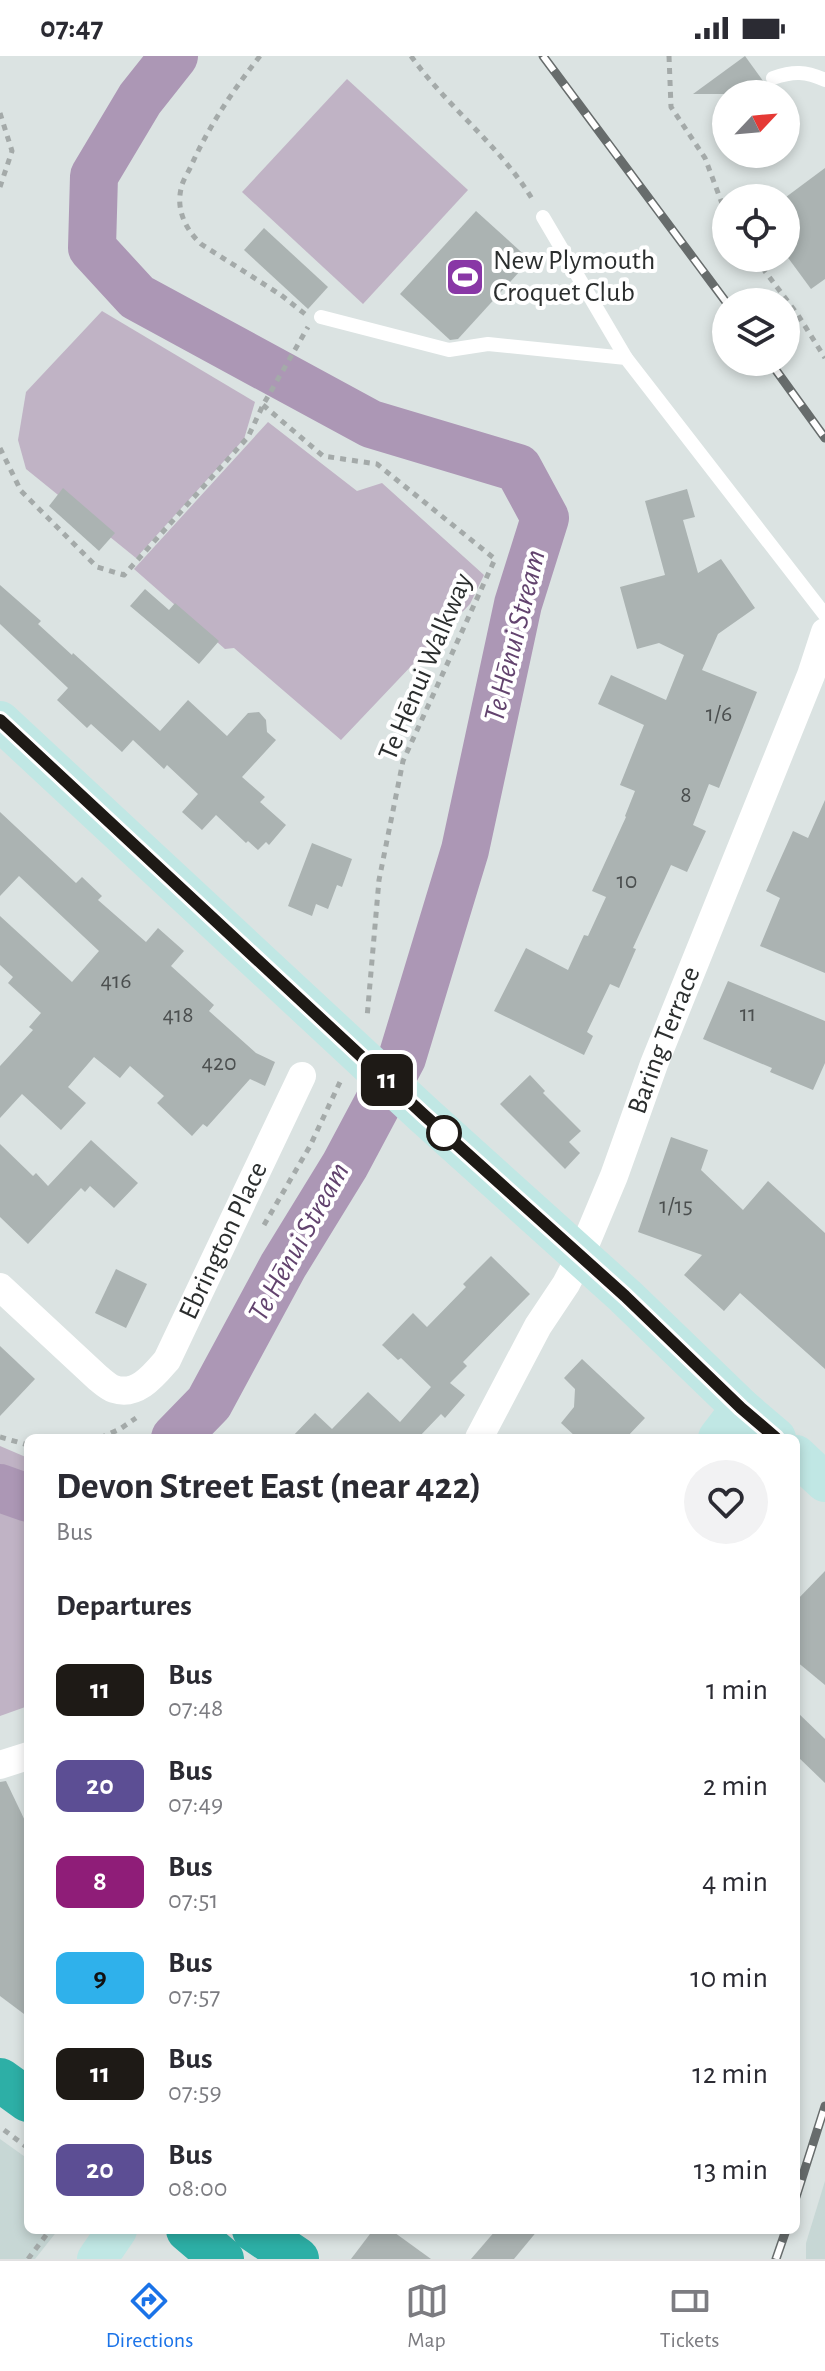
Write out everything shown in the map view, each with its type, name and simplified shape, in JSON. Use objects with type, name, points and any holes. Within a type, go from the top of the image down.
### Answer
[{"type":"highway","points":[[0,2080],[24,2097]]},
{"type":"highway","points":[[193,2234],[222,2259]]},
{"type":"highway","points":[[260,2234],[297,2259]]},
{"type":"main road","points":[[0,721],[423,1114],[625,1296],[730,1423],[764,1434]]},
{"type":"main road","points":[[97,2259],[114,2234]]},
{"type":"street","name":"Baring Terrace","points":[[481,1434],[538,1326],[580,1257],[614,1176],[654,1064],[811,675],[825,632]]},
{"type":"street","name":"Ebrington Place","points":[[134,1402],[167,1360],[302,1076]]},
{"type":"street","points":[[0,1287],[98,1378],[134,1402]]},
{"type":"street","points":[[0,1765],[24,1757]]},
{"type":"lane","points":[[773,78],[789,72],[810,73],[825,80]]},
{"type":"lane","points":[[543,217],[626,358],[825,615]]},
{"type":"lane","points":[[321,317],[449,350],[488,344],[626,358]]},
{"type":"path","points":[[0,448],[21,491],[97,567],[124,575],[248,437],[312,319],[190,234],[183,220],[180,189],[205,135],[260,56]]},
{"type":"path","points":[[411,56],[457,111],[496,149],[543,217]]},
{"type":"path","points":[[669,56],[671,107],[705,158],[715,184]]},
{"type":"path","points":[[0,113],[12,151],[0,187]]},
{"type":"path","points":[[766,272],[825,358]]},
{"type":"path","name":"Te Hēnui Walkway","points":[[263,405],[323,456],[377,464],[495,559],[403,761],[379,880],[366,1025]]},
{"type":"path","points":[[263,1226],[310,1146],[341,1079]]},
{"type":"path","points":[[109,1434],[120,1429],[134,1402]]},
{"type":"path","points":[[0,1437],[24,1444]]},
{"type":"path","points":[[0,2127],[24,2145]]},
{"type":"path","points":[[28,2259],[47,2234]]},
{"type":"shaded area","points":[[347,79],[468,190],[363,304],[242,192]]},
{"type":"shaded area","points":[[102,311],[255,402],[244,439],[136,558],[26,469],[18,440],[26,392]]},
{"type":"shaded area","points":[[268,422],[357,491],[382,483],[484,575],[470,604],[341,740],[234,648],[225,649],[134,569]]},
{"type":"shaded area","points":[[0,1446],[24,1456],[24,1707],[0,1716]]},
{"type":"shaded area","points":[[0,2139],[24,2156],[24,2234],[55,2234],[35,2259],[0,2259]]},
{"type":"shaded area","points":[[825,2181],[825,2259],[806,2259],[806,2243]]},
{"type":"building","points":[[745,56],[762,80],[712,80]]},
{"type":"building","points":[[712,80],[712,94],[693,94]]},
{"type":"building","points":[[825,168],[825,279],[811,289],[798,272],[800,187]]},
{"type":"building","name":"New Plymouth Croquet Club","points":[[476,211],[530,260],[458,339],[450,340],[400,294]]},
{"type":"building","points":[[264,228],[328,287],[308,309],[244,250]]},
{"type":"building","points":[[63,488],[115,533],[99,551],[49,506]]},
{"type":"building","points":[[687,489],[695,517],[683,520],[698,573],[721,559],[755,608],[718,634],[702,670],[757,692],[719,788],[709,784],[693,825],[706,831],[687,872],[671,865],[633,948],[636,949],[619,988],[610,984],[587,1032],[593,1036],[584,1055],[494,1011],[526,948],[568,970],[606,897],[592,891],[635,791],[620,785],[644,725],[598,704],[611,675],[666,700],[684,655],[659,643],[637,649],[620,587],[665,575],[645,501]]},
{"type":"building","points":[[0,585],[41,621],[38,624],[160,731],[188,700],[227,736],[248,713],[259,712],[266,720],[267,732],[276,740],[242,777],[265,797],[260,802],[286,825],[269,845],[266,842],[258,850],[216,815],[202,830],[182,812],[198,794],[167,765],[164,769],[133,740],[122,752],[91,724],[87,728],[57,700],[68,688],[0,624]]},
{"type":"building","points":[[145,589],[169,610],[175,603],[219,641],[199,664],[130,606]]},
{"type":"building","points":[[825,800],[825,973],[760,946],[780,898],[766,891],[793,831],[808,838]]},
{"type":"building","points":[[0,812],[76,883],[82,877],[102,896],[98,900],[146,942],[158,928],[184,951],[171,966],[214,1005],[209,1011],[256,1053],[275,1062],[265,1086],[250,1079],[207,1127],[203,1124],[192,1136],[157,1103],[164,1096],[130,1066],[120,1078],[94,1057],[68,1087],[86,1103],[61,1130],[22,1094],[0,1118],[0,1066],[33,1030],[29,1027],[41,1013],[8,983],[13,977],[0,965],[0,916],[72,982],[99,951],[19,876],[0,896]]},
{"type":"building","points":[[312,843],[352,859],[342,887],[337,885],[328,909],[316,904],[312,916],[288,906]]},
{"type":"building","points":[[728,981],[825,1021],[825,1063],[813,1090],[770,1072],[772,1068],[703,1039]]},
{"type":"building","points":[[530,1075],[545,1091],[543,1093],[581,1131],[569,1142],[580,1153],[565,1169],[500,1104]]},
{"type":"building","points":[[671,1137],[708,1150],[701,1170],[743,1210],[768,1181],[825,1233],[825,1369],[740,1293],[724,1311],[684,1275],[702,1255],[638,1232]]},
{"type":"building","points":[[91,1140],[138,1183],[114,1208],[90,1186],[85,1192],[81,1188],[28,1244],[0,1217],[0,1144],[48,1186]]},
{"type":"building","points":[[491,1256],[530,1294],[463,1362],[467,1366],[450,1383],[465,1395],[445,1418],[441,1414],[422,1434],[295,1434],[315,1413],[332,1429],[368,1392],[400,1422],[431,1387],[401,1358],[398,1360],[382,1345],[413,1313],[427,1327],[466,1287],[463,1284]]},
{"type":"building","points":[[116,1269],[147,1284],[126,1328],[95,1313]]},
{"type":"building","points":[[0,1346],[35,1379],[0,1416]]},
{"type":"building","points":[[582,1359],[645,1418],[630,1434],[573,1434],[561,1423],[574,1407],[575,1389],[564,1378]]},
{"type":"building","points":[[825,1571],[825,1685],[800,1664],[800,1597]]},
{"type":"building","points":[[800,1715],[825,1739],[825,1783],[800,1759]]},
{"type":"building","points":[[6,1781],[24,1819],[24,2014],[0,1996],[0,1782]]},
{"type":"building","points":[[370,2234],[397,2234],[431,2259],[351,2259]]},
{"type":"building","points":[[493,2234],[535,2234],[514,2259],[471,2259]]},
{"type":"waterway","name":"Te Hēnui Stream","points":[[174,56],[140,99],[94,176],[92,248],[137,297],[371,424],[518,468],[545,518],[518,604],[465,850],[402,1058],[345,1165],[283,1266],[209,1403],[179,1434]]},
{"type":"waterway","name":"Te Hēnui Stream","points":[[0,1488],[24,1497]]},
{"type":"railway","points":[[543,56],[716,288]]},
{"type":"railway","points":[[780,376],[825,438]]},
{"type":"railway","points":[[800,2184],[825,2106]]},
{"type":"railway","points":[[776,2259],[785,2234]]},
{"type":"bus line","name":"11","points":[[0,720],[771,1434]]},
{"type":"place","name":"New Plymouth Croquet Club","points":[[465,277]]}]
